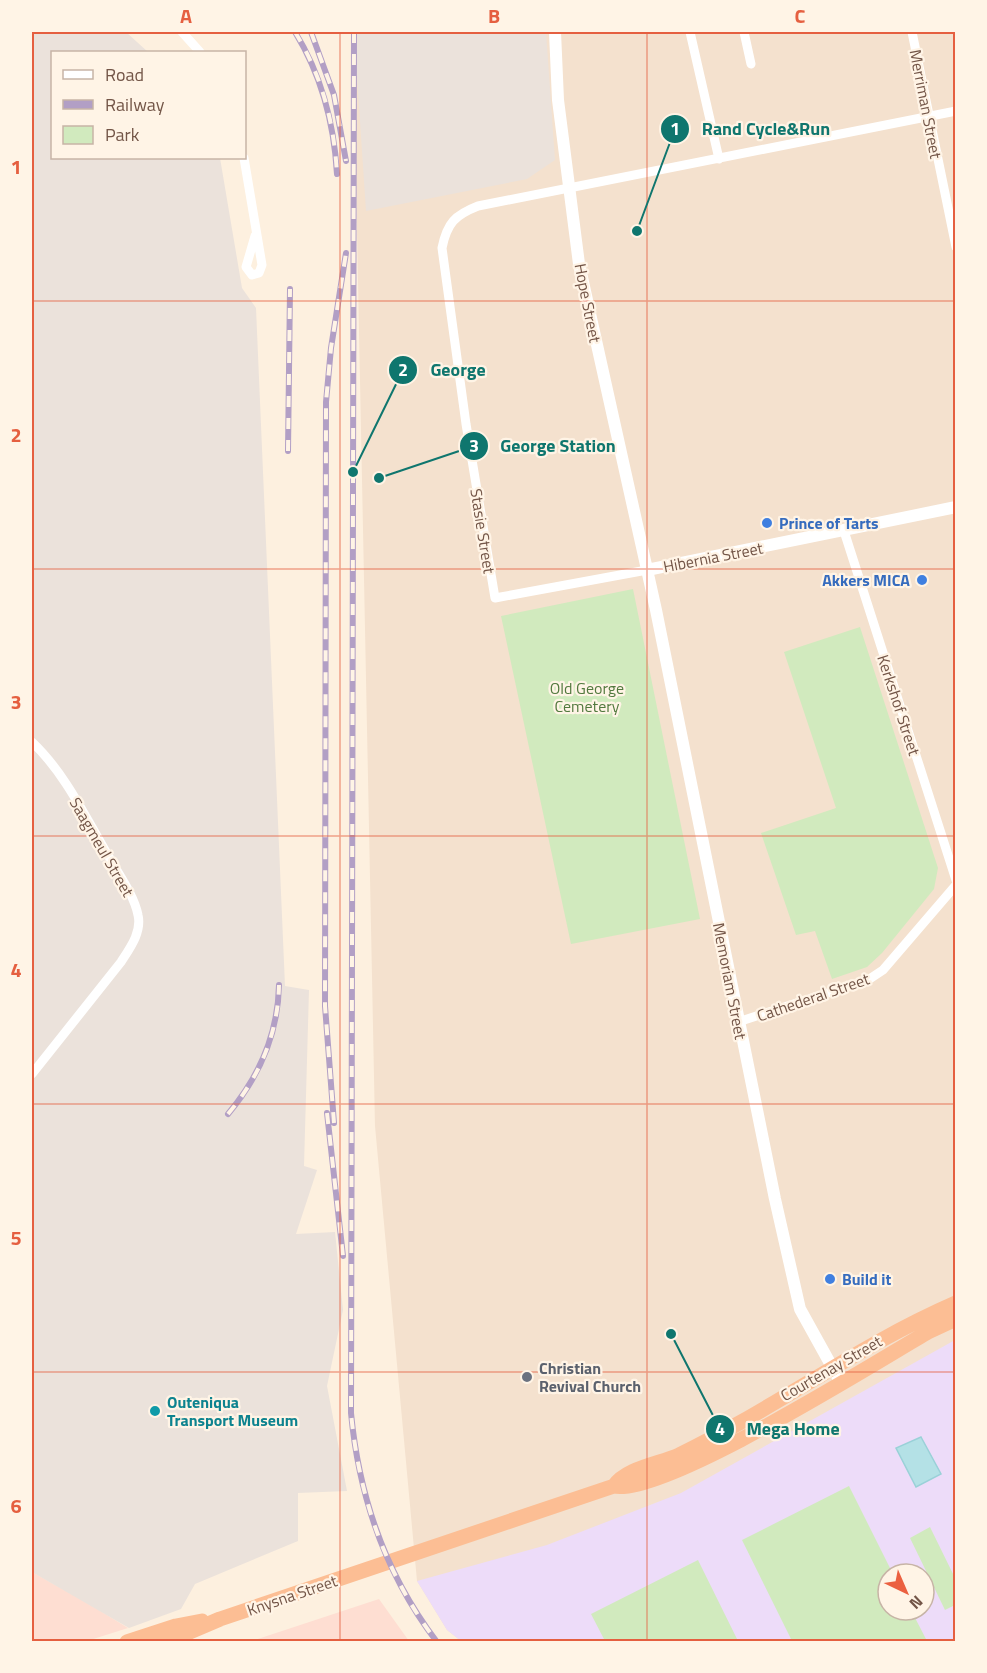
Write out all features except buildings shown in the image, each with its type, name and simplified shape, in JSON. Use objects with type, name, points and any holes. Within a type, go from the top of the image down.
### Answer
[{"type":"highway","name":"Courtenay Street","points":[[614,1486],[625,1476],[678,1455],[713,1437],[917,1320],[956,1304]]},
{"type":"highway","name":"Courtenay Street","points":[[364,1571],[614,1486],[639,1484],[710,1455],[928,1332],[956,1319]]},
{"type":"highway","name":"Knysna Street","points":[[127,1641],[176,1626],[220,1619],[364,1571]]},
{"type":"highway","name":"Knysna Street","points":[[166,1641],[211,1626],[220,1619]]},
{"type":"street","points":[[182,32],[199,51]]},
{"type":"street","name":"Hope Street","points":[[555,32],[558,100],[579,264],[647,570]]},
{"type":"street","points":[[690,32],[719,159]]},
{"type":"street","points":[[744,32],[751,63]]},
{"type":"street","name":"Merriman Street","points":[[912,32],[927,116],[956,247]]},
{"type":"street","points":[[570,189],[956,111]]},
{"type":"street","points":[[244,159],[255,236]]},
{"type":"street","name":"Stasie Street","points":[[570,189],[478,206],[462,212],[446,229],[442,248],[466,424],[495,598],[647,570]]},
{"type":"street","name":"Hibernia Street","points":[[647,570],[956,507]]},
{"type":"street","name":"Kerkshof Street","points":[[844,531],[956,880]]},
{"type":"street","name":"Memoriam Street","points":[[647,570],[738,1022],[800,1309],[841,1383]]},
{"type":"street","name":"Saagmeul Street","points":[[32,742],[56,770],[76,802],[133,899],[139,924],[132,944],[121,962],[32,1074]]},
{"type":"street","name":"Cathederal Street","points":[[738,1022],[868,980],[883,970],[956,885]]},
{"type":"shaded area","points":[[32,32],[126,32],[147,51],[51,51],[51,159],[220,159],[242,288],[256,308],[285,986],[309,990],[304,1166],[317,1170],[296,1234],[335,1232],[343,1310],[327,1386],[347,1491],[298,1493],[298,1541],[195,1584],[181,1609],[129,1628],[32,1572]]},
{"type":"shaded area","points":[[353,32],[955,32],[955,1641],[461,1641],[447,1630],[417,1581],[375,1126]]},
{"type":"shaded area","points":[[354,32],[546,32],[555,160],[527,179],[366,211]]},
{"type":"shaded area","points":[[955,1340],[955,1641],[461,1641],[447,1630],[417,1581],[547,1545],[681,1493]]},
{"type":"shaded area","points":[[32,1572],[128,1628],[87,1641],[32,1641]]},
{"type":"shaded area","points":[[379,1599],[409,1641],[252,1641]]},
{"type":"green space","name":"Old George Cemetery","points":[[633,589],[700,919],[571,944],[501,616]]},
{"type":"green space","points":[[860,627],[938,868],[934,889],[882,953],[867,967],[832,979],[815,931],[796,935],[761,833],[836,808],[784,652]]},
{"type":"green space","points":[[849,1486],[887,1562],[876,1562],[876,1622],[917,1622],[927,1641],[792,1641],[742,1540]]},
{"type":"green space","points":[[930,1527],[955,1578],[955,1605],[945,1610],[936,1591],[936,1562],[922,1562],[910,1538]]},
{"type":"green space","points":[[698,1560],[738,1641],[605,1641],[591,1614]]},
{"type":"water","points":[[921,1437],[941,1474],[916,1487],[896,1448]]},
{"type":"railway","points":[[295,32],[313,65],[325,100],[333,136],[337,174]]},
{"type":"railway","points":[[311,32],[334,95],[346,161]]},
{"type":"railway","points":[[354,32],[351,1413],[360,1475],[378,1534],[403,1589],[437,1642]]},
{"type":"railway","points":[[334,1123],[325,1006],[326,402],[331,348],[346,253]]},
{"type":"railway","points":[[288,451],[290,289]]},
{"type":"railway","points":[[228,1114],[249,1085],[265,1054],[275,1021],[279,985]]},
{"type":"railway","points":[[327,1113],[343,1256]]},
{"type":"place","name":"Rand Cycle&Run","points":[[637,231]]},
{"type":"place","name":"George","points":[[353,472]]},
{"type":"place","name":"George Station","points":[[379,478]]},
{"type":"place","name":"Prince of Tarts","points":[[767,523]]},
{"type":"place","name":"Akkers MICA","points":[[922,580]]},
{"type":"place","name":"Build it","points":[[830,1279]]},
{"type":"place","name":"Mega Home","points":[[671,1334]]},
{"type":"place","name":"Christian Revival Church","points":[[527,1377]]},
{"type":"place","name":"Outeniqua Transport Museum","points":[[155,1411]]}]
